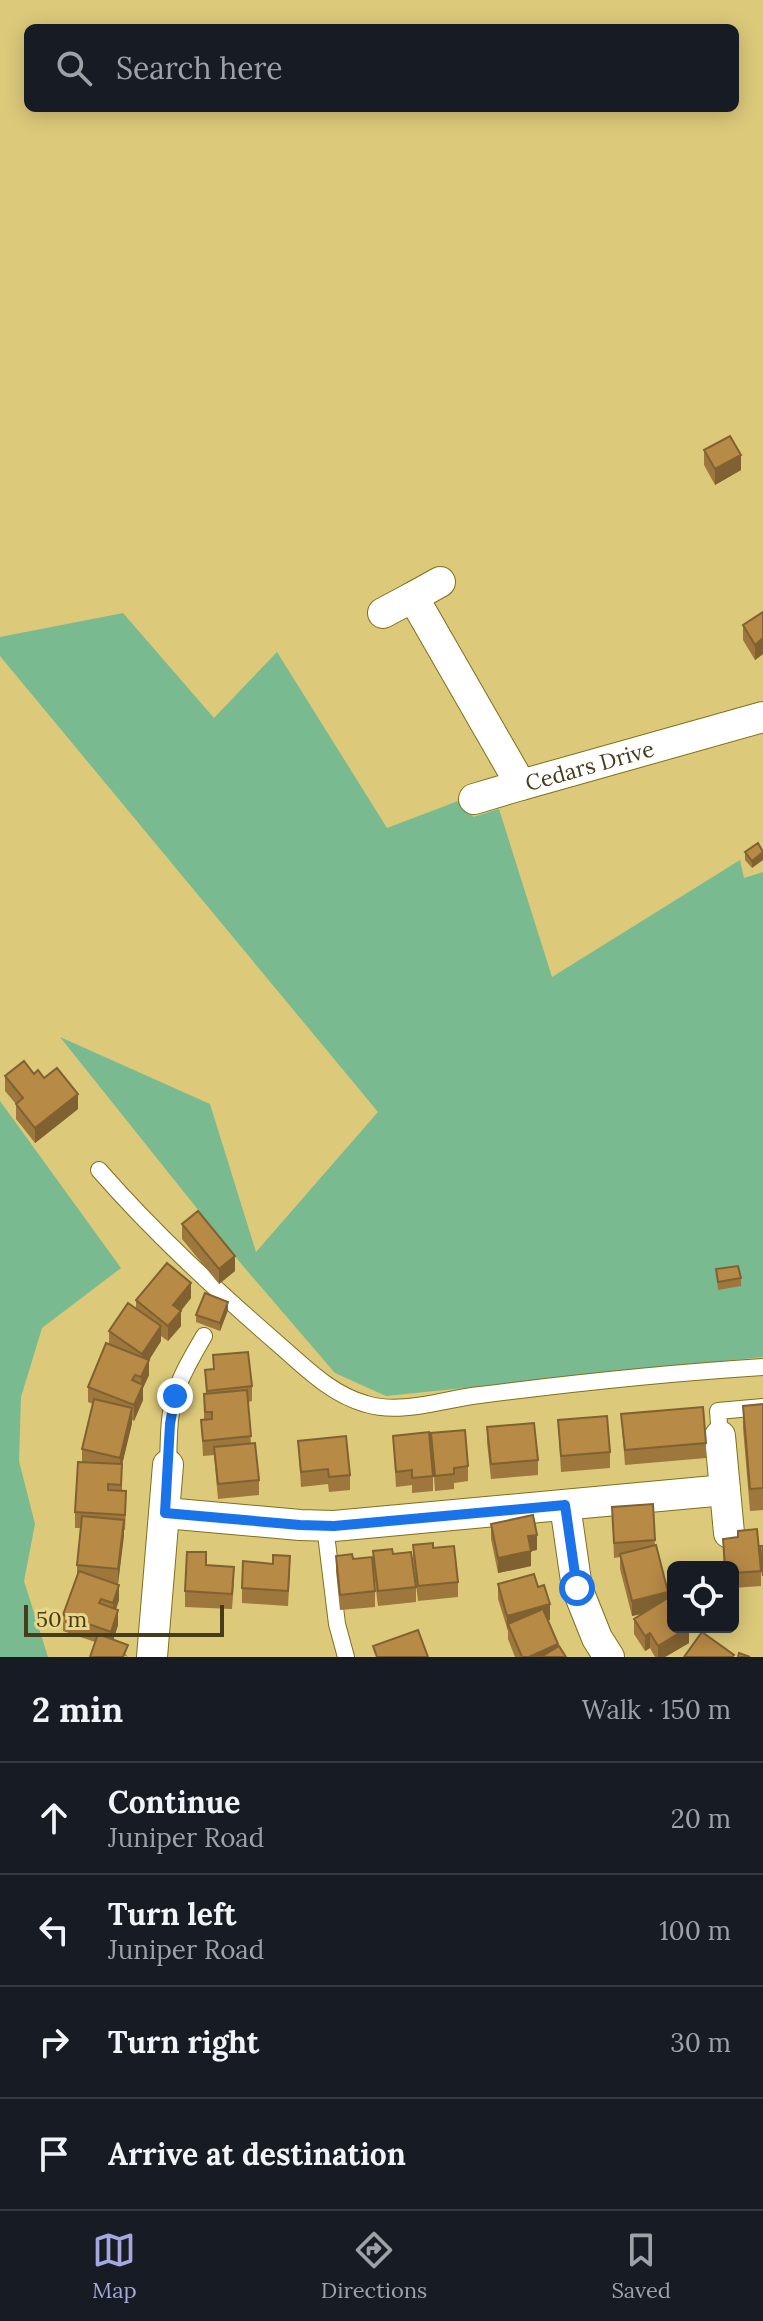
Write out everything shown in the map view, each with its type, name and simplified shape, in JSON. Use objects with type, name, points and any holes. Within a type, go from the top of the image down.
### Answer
[{"type":"street","points":[[383,613],[440,582]]},
{"type":"street","name":"Cedars Drive","points":[[413,597],[521,785],[763,717]]},
{"type":"street","points":[[474,799],[521,785]]},
{"type":"street","points":[[720,1436],[725,1490],[735,1533]]},
{"type":"street","points":[[152,1657],[168,1465]]},
{"type":"street","points":[[165,1513],[325,1526],[725,1490]]},
{"type":"street","points":[[565,1505],[577,1588],[597,1638],[609,1657]]},
{"type":"lane","points":[[99,1170],[171,1249],[226,1299],[323,1383],[369,1405],[388,1408],[641,1376],[763,1367]]},
{"type":"lane","points":[[168,1465],[175,1396],[186,1367],[204,1336]]},
{"type":"lane","points":[[720,1436],[718,1411],[763,1407]]},
{"type":"lane","points":[[325,1526],[337,1624],[346,1657]]},
{"type":"green space","points":[[123,613],[214,718],[277,652],[387,828],[466,798],[473,817],[499,809],[552,977],[740,860],[744,878],[763,872],[763,1357],[386,1396],[335,1373],[243,1266],[60,1037],[210,1104],[256,1252],[378,1112],[0,656],[0,637]]},
{"type":"green space","points":[[0,1101],[121,1268],[42,1328],[21,1397],[19,1461],[35,1524],[24,1581],[48,1657],[0,1657]]},
{"type":"building","points":[[730,436],[741,455],[715,469],[704,450]]},
{"type":"building","points":[[763,612],[763,638],[755,645],[743,625]]},
{"type":"building","points":[[758,843],[763,852],[752,861],[745,852]]},
{"type":"building","points":[[24,1061],[34,1074],[38,1070],[44,1078],[57,1068],[78,1094],[35,1128],[16,1104],[23,1098],[5,1076]]},
{"type":"building","points":[[198,1211],[235,1256],[219,1269],[182,1224]]},
{"type":"building","points":[[167,1263],[191,1283],[173,1305],[181,1311],[168,1326],[136,1300]]},
{"type":"building","points":[[738,1266],[741,1278],[718,1282],[716,1269]]},
{"type":"building","points":[[205,1293],[228,1302],[220,1323],[196,1315]]},
{"type":"building","points":[[128,1303],[161,1326],[142,1354],[109,1331]]},
{"type":"building","points":[[106,1343],[149,1360],[141,1377],[135,1375],[132,1380],[143,1385],[134,1405],[88,1387]]},
{"type":"building","points":[[248,1352],[252,1386],[207,1391],[205,1370],[214,1369],[213,1355]]},
{"type":"building","points":[[247,1390],[251,1436],[203,1441],[201,1420],[212,1419],[212,1412],[205,1412],[204,1394]]},
{"type":"building","points":[[94,1399],[132,1408],[120,1458],[82,1449]]},
{"type":"building","points":[[763,1404],[763,1488],[750,1489],[743,1406]]},
{"type":"building","points":[[703,1407],[706,1443],[625,1450],[621,1414]]},
{"type":"building","points":[[607,1416],[610,1452],[561,1456],[558,1420]]},
{"type":"building","points":[[534,1423],[538,1460],[491,1464],[487,1427]]},
{"type":"building","points":[[465,1430],[468,1466],[454,1468],[454,1474],[435,1476],[431,1433]]},
{"type":"building","points":[[429,1432],[433,1476],[412,1478],[412,1470],[396,1472],[393,1436]]},
{"type":"building","points":[[346,1436],[350,1475],[329,1477],[328,1469],[301,1472],[298,1441]]},
{"type":"building","points":[[255,1443],[259,1480],[218,1484],[214,1447]]},
{"type":"building","points":[[78,1462],[122,1464],[121,1485],[108,1484],[108,1490],[126,1491],[125,1515],[75,1512]]},
{"type":"building","points":[[653,1504],[655,1540],[614,1543],[612,1507]]},
{"type":"building","points":[[533,1515],[537,1535],[528,1536],[531,1551],[498,1558],[491,1524]]},
{"type":"building","points":[[82,1516],[124,1520],[118,1569],[77,1565]]},
{"type":"building","points":[[757,1529],[761,1571],[739,1573],[739,1561],[725,1561],[723,1539],[738,1537],[738,1531]]},
{"type":"building","points":[[433,1543],[433,1548],[454,1546],[458,1582],[418,1586],[413,1545]]},
{"type":"building","points":[[656,1545],[667,1592],[632,1601],[620,1554]]},
{"type":"building","points":[[760,1546],[763,1546],[763,1576]]},
{"type":"building","points":[[392,1549],[393,1554],[411,1552],[416,1587],[378,1591],[373,1551]]},
{"type":"building","points":[[187,1552],[206,1552],[206,1565],[234,1567],[232,1594],[185,1591]]},
{"type":"building","points":[[352,1554],[353,1559],[372,1557],[375,1591],[340,1595],[336,1556]]},
{"type":"building","points":[[273,1555],[290,1556],[288,1591],[242,1588],[243,1561],[273,1564]]},
{"type":"building","points":[[79,1571],[119,1585],[113,1603],[101,1599],[99,1603],[118,1610],[111,1632],[63,1615]]},
{"type":"building","points":[[534,1574],[538,1587],[544,1585],[550,1604],[507,1616],[498,1584]]},
{"type":"building","points":[[667,1598],[667,1633],[679,1633],[658,1646],[650,1633],[645,1636],[634,1619]]},
{"type":"building","points":[[543,1609],[558,1644],[522,1657],[508,1624]]},
{"type":"building","points":[[418,1630],[428,1657],[377,1657],[373,1646]]},
{"type":"building","points":[[701,1633],[734,1655],[732,1657],[684,1657]]},
{"type":"building","points":[[98,1634],[128,1645],[123,1657],[90,1657]]},
{"type":"building","points":[[559,1646],[566,1657],[541,1657]]},
{"type":"route","points":[[175,1396],[170,1424],[165,1513],[334,1526],[565,1505],[577,1588]]}]
